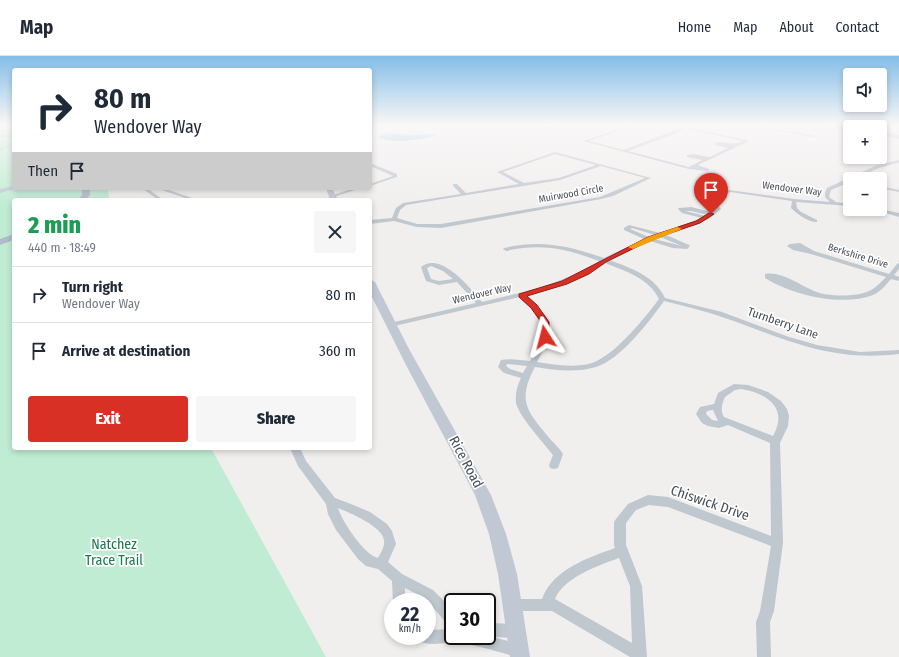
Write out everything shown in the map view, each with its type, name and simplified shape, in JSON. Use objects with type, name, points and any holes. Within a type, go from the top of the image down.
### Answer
[{"type":"main road","points":[[1,241],[12,238]]},
{"type":"street","points":[[555,153],[601,165]]},
{"type":"street","points":[[523,185],[499,172],[555,153]]},
{"type":"street","points":[[633,153],[692,166],[720,153]]},
{"type":"street","points":[[866,172],[877,167],[899,161]]},
{"type":"street","points":[[372,165],[396,175],[395,177],[372,183]]},
{"type":"street","name":"Muirwood Circle","points":[[372,222],[394,218],[417,226],[441,226],[601,198],[649,178],[601,165],[560,179],[405,204],[398,209],[394,218]]},
{"type":"street","points":[[834,203],[828,197],[827,193],[829,189],[843,182]]},
{"type":"street","points":[[454,186],[464,194]]},
{"type":"street","points":[[0,190],[12,188]]},
{"type":"street","points":[[887,188],[899,191]]},
{"type":"street","points":[[146,190],[158,198]]},
{"type":"street","points":[[164,190],[190,198]]},
{"type":"street","points":[[333,198],[354,190]]},
{"type":"street","name":"Wendover Way","points":[[390,325],[522,295],[564,282],[651,238],[709,216],[718,209],[712,199],[729,191],[794,200],[843,204]]},
{"type":"street","points":[[794,200],[794,208],[799,214],[815,222]]},
{"type":"street","points":[[887,212],[899,215]]},
{"type":"street","points":[[636,226],[686,244],[687,247],[680,248],[651,238],[626,228],[636,226]]},
{"type":"street","points":[[506,249],[538,245],[556,246],[573,250],[650,281],[659,290],[662,299],[656,308],[611,355],[595,364],[578,367],[558,367],[511,361],[504,362],[502,367],[507,371],[525,377]]},
{"type":"street","name":"Berkshire Drive","points":[[812,252],[899,279]]},
{"type":"street","points":[[458,280],[438,284],[432,283],[428,280],[424,267],[431,264],[446,269],[458,280],[481,305]]},
{"type":"street","points":[[814,294],[779,277],[767,275],[767,277],[773,281],[787,287],[814,294],[855,296],[869,294],[879,288],[899,265]]},
{"type":"street","name":"Rice Road","points":[[372,286],[390,325],[483,496],[501,545],[514,605],[520,654]]},
{"type":"street","points":[[522,295],[534,306],[545,322],[545,337],[533,364],[525,377],[520,391],[521,404],[558,454],[554,465]]},
{"type":"street","name":"Turnberry Lane","points":[[662,299],[702,308],[727,316],[773,335],[811,346],[846,353],[875,354],[899,352]]},
{"type":"street","points":[[764,657],[763,622],[767,611],[777,544],[776,441],[783,428],[784,415],[781,405],[767,395],[756,390],[735,387],[721,395],[717,406],[718,415],[726,422],[776,441]]},
{"type":"street","points":[[717,406],[703,409],[701,414],[702,417],[705,421],[716,425],[722,425],[726,422]]},
{"type":"street","points":[[295,450],[302,463],[331,502],[334,514],[340,526],[362,555],[370,562],[381,564],[398,578],[429,594],[444,610]]},
{"type":"street","name":"Chiswick Drive","points":[[640,656],[636,586],[620,545],[620,522],[632,507],[648,500],[668,502],[777,544]]},
{"type":"street","points":[[331,502],[345,505],[357,511],[376,523],[388,533],[390,540],[389,549],[381,564]]},
{"type":"street","points":[[546,605],[551,591],[566,578],[583,566],[622,551]]},
{"type":"street","points":[[398,578],[399,593]]},
{"type":"street","points":[[514,605],[553,605],[640,656]]},
{"type":"street","points":[[496,630],[517,631]]},
{"type":"street","points":[[487,645],[520,654]]},
{"type":"green space","name":"Natchez Trace Trail","points":[[0,153],[12,153],[12,190],[108,190],[109,198],[12,198],[12,450],[212,450],[326,657],[0,657]]},
{"type":"slow traffic","points":[[631,247],[651,238],[679,229]]},
{"type":"route","points":[[545,337],[545,322],[534,306],[522,295],[564,282],[651,238],[698,222],[707,218],[711,214]]}]
